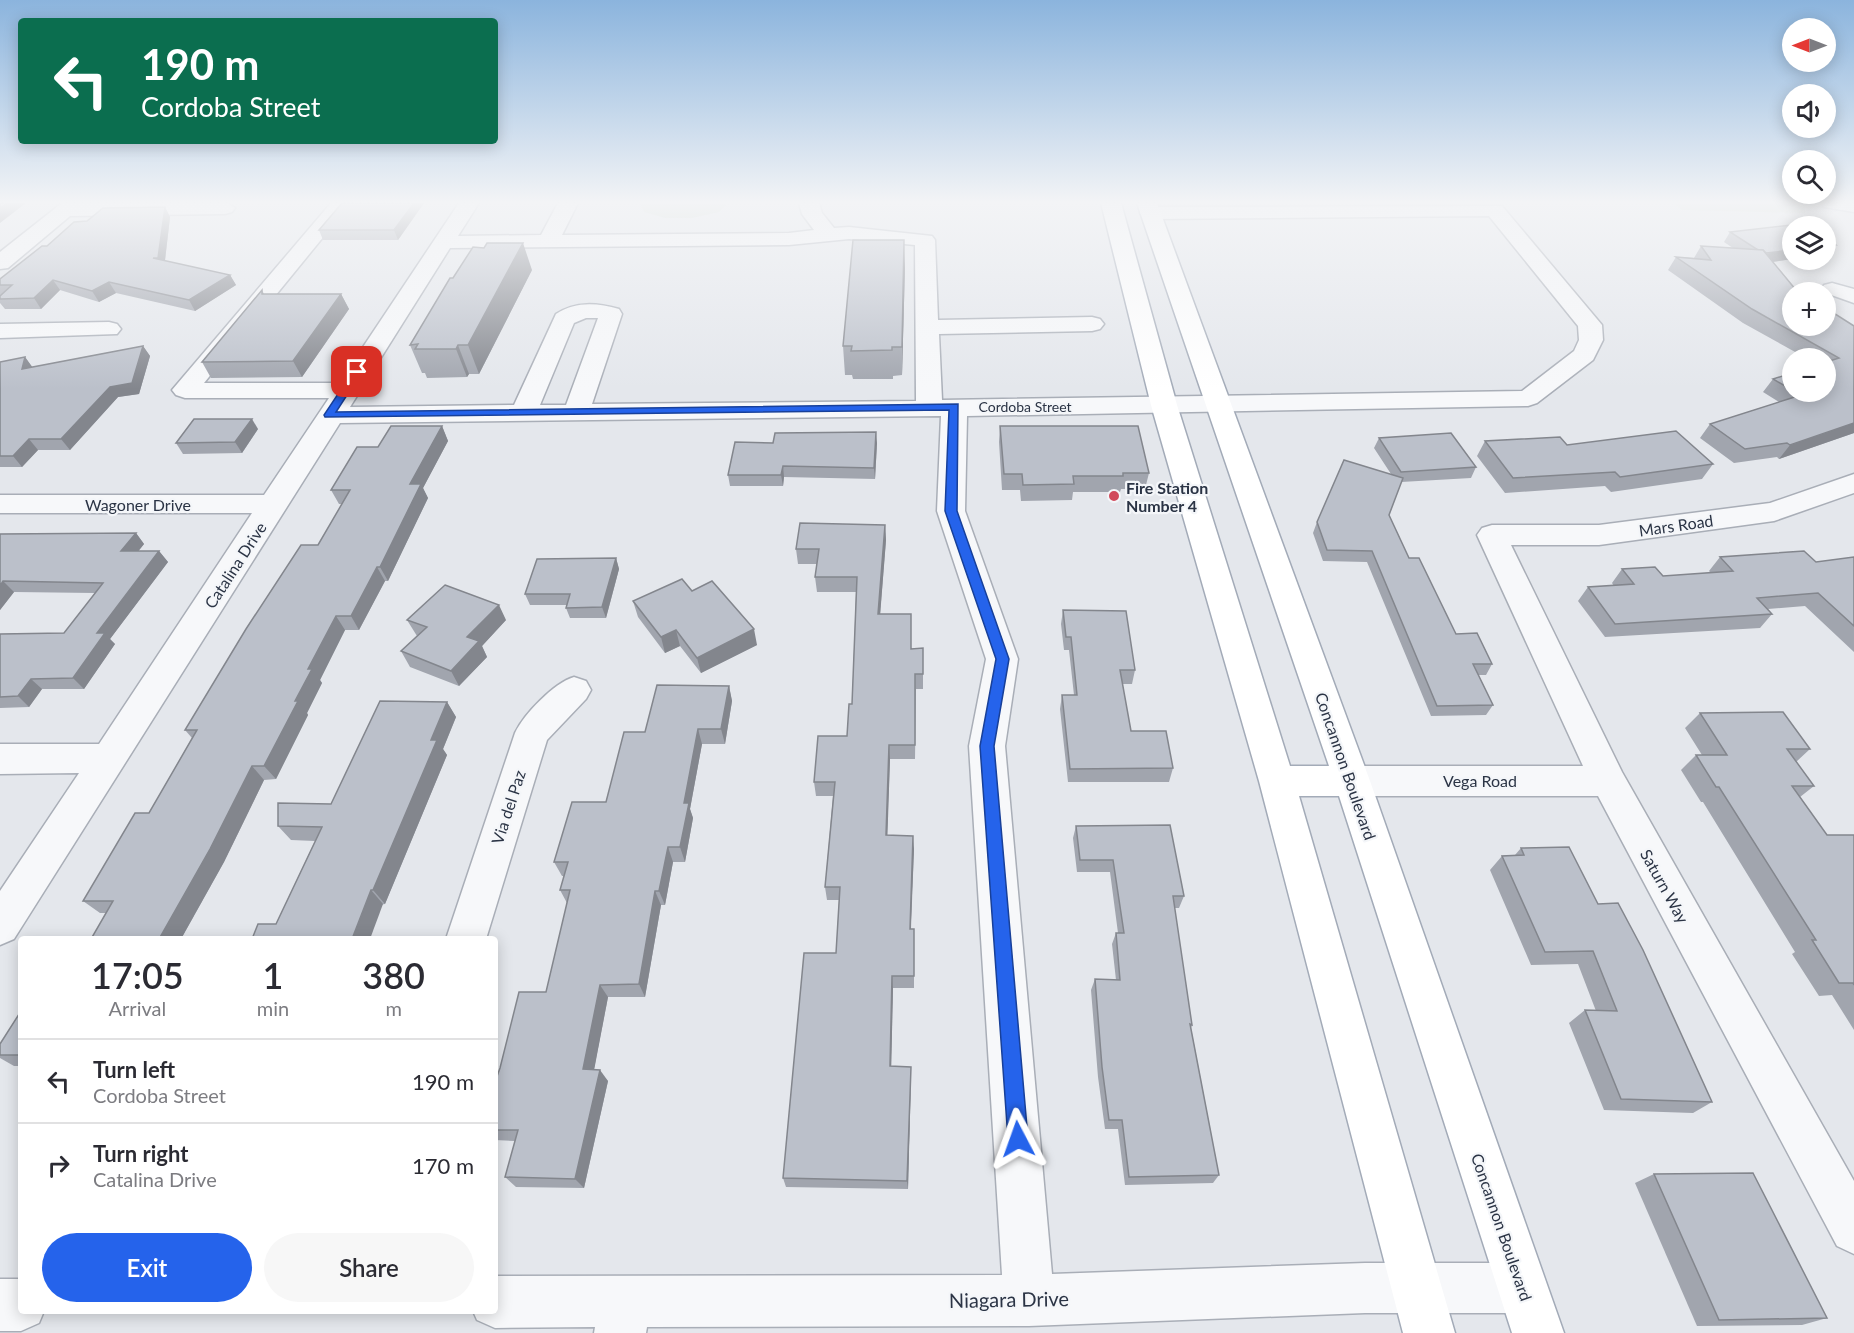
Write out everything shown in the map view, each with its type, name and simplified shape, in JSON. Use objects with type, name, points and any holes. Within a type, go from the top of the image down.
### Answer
[{"type":"main road","points":[[1127,265],[1164,405],[1277,781],[1422,1310]]},
{"type":"main road","name":"Concannon Boulevard","points":[[1169,265],[1352,781],[1530,1310]]},
{"type":"main road","points":[[1277,781],[1352,781]]},
{"type":"street","name":"Cordoba Street","points":[[289,265],[185,390],[337,403],[524,412],[1217,405],[1528,398],[1584,355],[1591,340],[1590,325],[1541,265]]},
{"type":"street","name":"Catalina Drive","points":[[0,926],[275,504],[337,403],[429,265]]},
{"type":"street","points":[[926,265],[927,327],[942,407],[951,511],[1002,659],[987,746],[1029,1299]]},
{"type":"street","points":[[1836,291],[1854,296]]},
{"type":"street","points":[[524,412],[564,318],[573,312],[600,311],[611,314],[576,412]]},
{"type":"street","points":[[927,327],[1092,324]]},
{"type":"street","points":[[0,332],[109,329]]},
{"type":"street","name":"Mars Road","points":[[1492,535],[1599,536],[1774,512],[1854,483]]},
{"type":"street","name":"Wagoner Drive","points":[[0,504],[275,504]]},
{"type":"street","name":"Saturn Way","points":[[1492,535],[1608,781],[1854,1228]]},
{"type":"street","name":"Via del Paz","points":[[467,936],[532,733],[574,690]]},
{"type":"street","points":[[0,759],[109,758]]},
{"type":"street","name":"Vega Road","points":[[1352,781],[1608,781]]},
{"type":"street","name":"Niagara Drive","points":[[498,1302],[623,1317],[1029,1299],[1422,1310],[1530,1310]]},
{"type":"street","points":[[0,1305],[18,1305]]},
{"type":"building","points":[[18,265],[186,265],[230,275],[189,300],[109,282],[92,291],[53,280],[34,298],[0,299],[0,296],[12,285],[0,285],[0,279]]},
{"type":"building","points":[[461,265],[511,265],[468,345],[458,345],[456,349],[415,349],[418,344],[410,345],[450,278],[453,278]]},
{"type":"building","points":[[851,265],[904,265],[902,347],[892,347],[892,350],[851,351],[852,346],[843,346]]},
{"type":"building","points":[[1688,265],[1776,265],[1789,282],[1782,282],[1782,326],[1752,309]]},
{"type":"building","points":[[262,290],[262,294],[341,294],[293,361],[202,362]]},
{"type":"building","points":[[1836,314],[1854,326],[1854,423],[1790,445],[1787,443],[1745,449],[1710,424],[1782,401],[1836,402],[1836,359],[1839,358],[1836,356],[1836,348],[1821,348],[1800,336],[1836,336]]},
{"type":"building","points":[[143,346],[132,383],[110,387],[61,439],[29,439],[13,456],[0,456],[0,362],[25,357],[22,369]]},
{"type":"building","points":[[1782,376],[1782,384],[1773,379]]},
{"type":"building","points":[[194,419],[252,419],[235,442],[176,443]]},
{"type":"building","points":[[391,426],[442,426],[410,484],[421,484],[380,567],[377,567],[351,616],[336,616],[308,669],[312,669],[295,701],[298,701],[264,766],[252,766],[210,849],[161,936],[93,936],[113,901],[83,901],[135,813],[149,813],[197,730],[185,730],[246,629],[301,545],[318,545],[350,490],[331,490],[357,447],[378,447]]},
{"type":"building","points":[[1000,426],[1138,426],[1149,473],[1123,473],[1123,476],[1073,476],[1074,484],[1023,485],[1022,474],[1004,474]]},
{"type":"building","points":[[1676,431],[1713,464],[1620,477],[1615,472],[1513,478],[1485,441],[1560,437],[1567,445]]},
{"type":"building","points":[[876,432],[874,468],[783,466],[781,475],[728,475],[735,442],[773,443],[775,433]]},
{"type":"building","points":[[1451,433],[1476,467],[1401,472],[1379,438]]},
{"type":"building","points":[[1344,460],[1403,478],[1389,515],[1409,558],[1419,558],[1456,634],[1477,633],[1492,664],[1473,664],[1493,705],[1437,706],[1372,551],[1327,550],[1317,522]]},
{"type":"building","points":[[800,523],[885,525],[878,614],[911,614],[911,649],[923,648],[923,674],[915,674],[915,745],[889,745],[886,835],[913,836],[910,929],[914,929],[914,976],[892,976],[890,1066],[911,1067],[907,1181],[783,1178],[804,953],[836,953],[840,887],[825,887],[835,782],[814,782],[818,736],[847,736],[849,704],[852,704],[857,577],[815,577],[819,549],[796,549]]},
{"type":"building","points":[[136,533],[121,551],[159,551],[97,633],[105,633],[73,678],[31,679],[18,696],[0,697],[0,634],[64,633],[103,583],[3,581],[0,586],[0,534]]},
{"type":"building","points":[[1804,551],[1816,562],[1854,557],[1854,626],[1818,593],[1757,598],[1772,614],[1615,624],[1588,587],[1634,584],[1622,569],[1655,567],[1663,576],[1733,571],[1720,557]]},
{"type":"building","points":[[616,558],[602,607],[566,608],[570,594],[525,594],[537,559]]},
{"type":"building","points":[[682,579],[692,591],[712,581],[754,629],[697,658],[676,630],[661,637],[633,601]]},
{"type":"building","points":[[445,585],[499,605],[467,637],[479,641],[451,671],[401,651],[427,627],[407,620]]},
{"type":"building","points":[[1063,610],[1126,611],[1135,670],[1120,670],[1131,731],[1166,731],[1173,768],[1070,769],[1062,695],[1077,695],[1071,637],[1066,637]]},
{"type":"building","points":[[657,685],[729,686],[721,729],[698,729],[684,803],[689,803],[680,847],[668,847],[659,891],[655,891],[639,984],[600,985],[583,1069],[600,1070],[575,1179],[505,1177],[518,1130],[498,1130],[498,1074],[519,992],[546,992],[570,890],[560,890],[568,862],[554,862],[572,802],[606,802],[624,732],[645,732]]},
{"type":"building","points":[[380,701],[447,702],[431,740],[437,740],[353,936],[253,936],[258,924],[276,924],[322,827],[278,826],[278,803],[331,804]]},
{"type":"building","points":[[1783,712],[1810,749],[1787,749],[1814,786],[1792,786],[1827,835],[1854,835],[1854,985],[1853,983],[1839,983],[1812,940],[1816,940],[1719,787],[1716,787],[1696,755],[1727,755],[1700,713]]},
{"type":"building","points":[[1170,825],[1184,896],[1173,896],[1192,1025],[1190,1024],[1219,1175],[1129,1177],[1122,1120],[1109,1120],[1095,979],[1120,980],[1116,933],[1124,933],[1113,860],[1080,860],[1076,826]]},
{"type":"building","points":[[1569,847],[1598,904],[1618,903],[1643,950],[1712,1102],[1621,1099],[1585,1010],[1617,1011],[1593,951],[1545,952],[1502,856],[1524,855],[1521,848]]},
{"type":"building","points":[[18,1016],[18,1055],[0,1055],[0,1044]]},
{"type":"building","points":[[1753,1173],[1827,1318],[1719,1320],[1654,1174]]},
{"type":"place","name":"Fire Station Number 4","points":[[1114,496]]},
{"type":"route","points":[[357,372],[329,415],[954,406],[951,511],[1002,659],[987,746],[1018,1139]]}]
